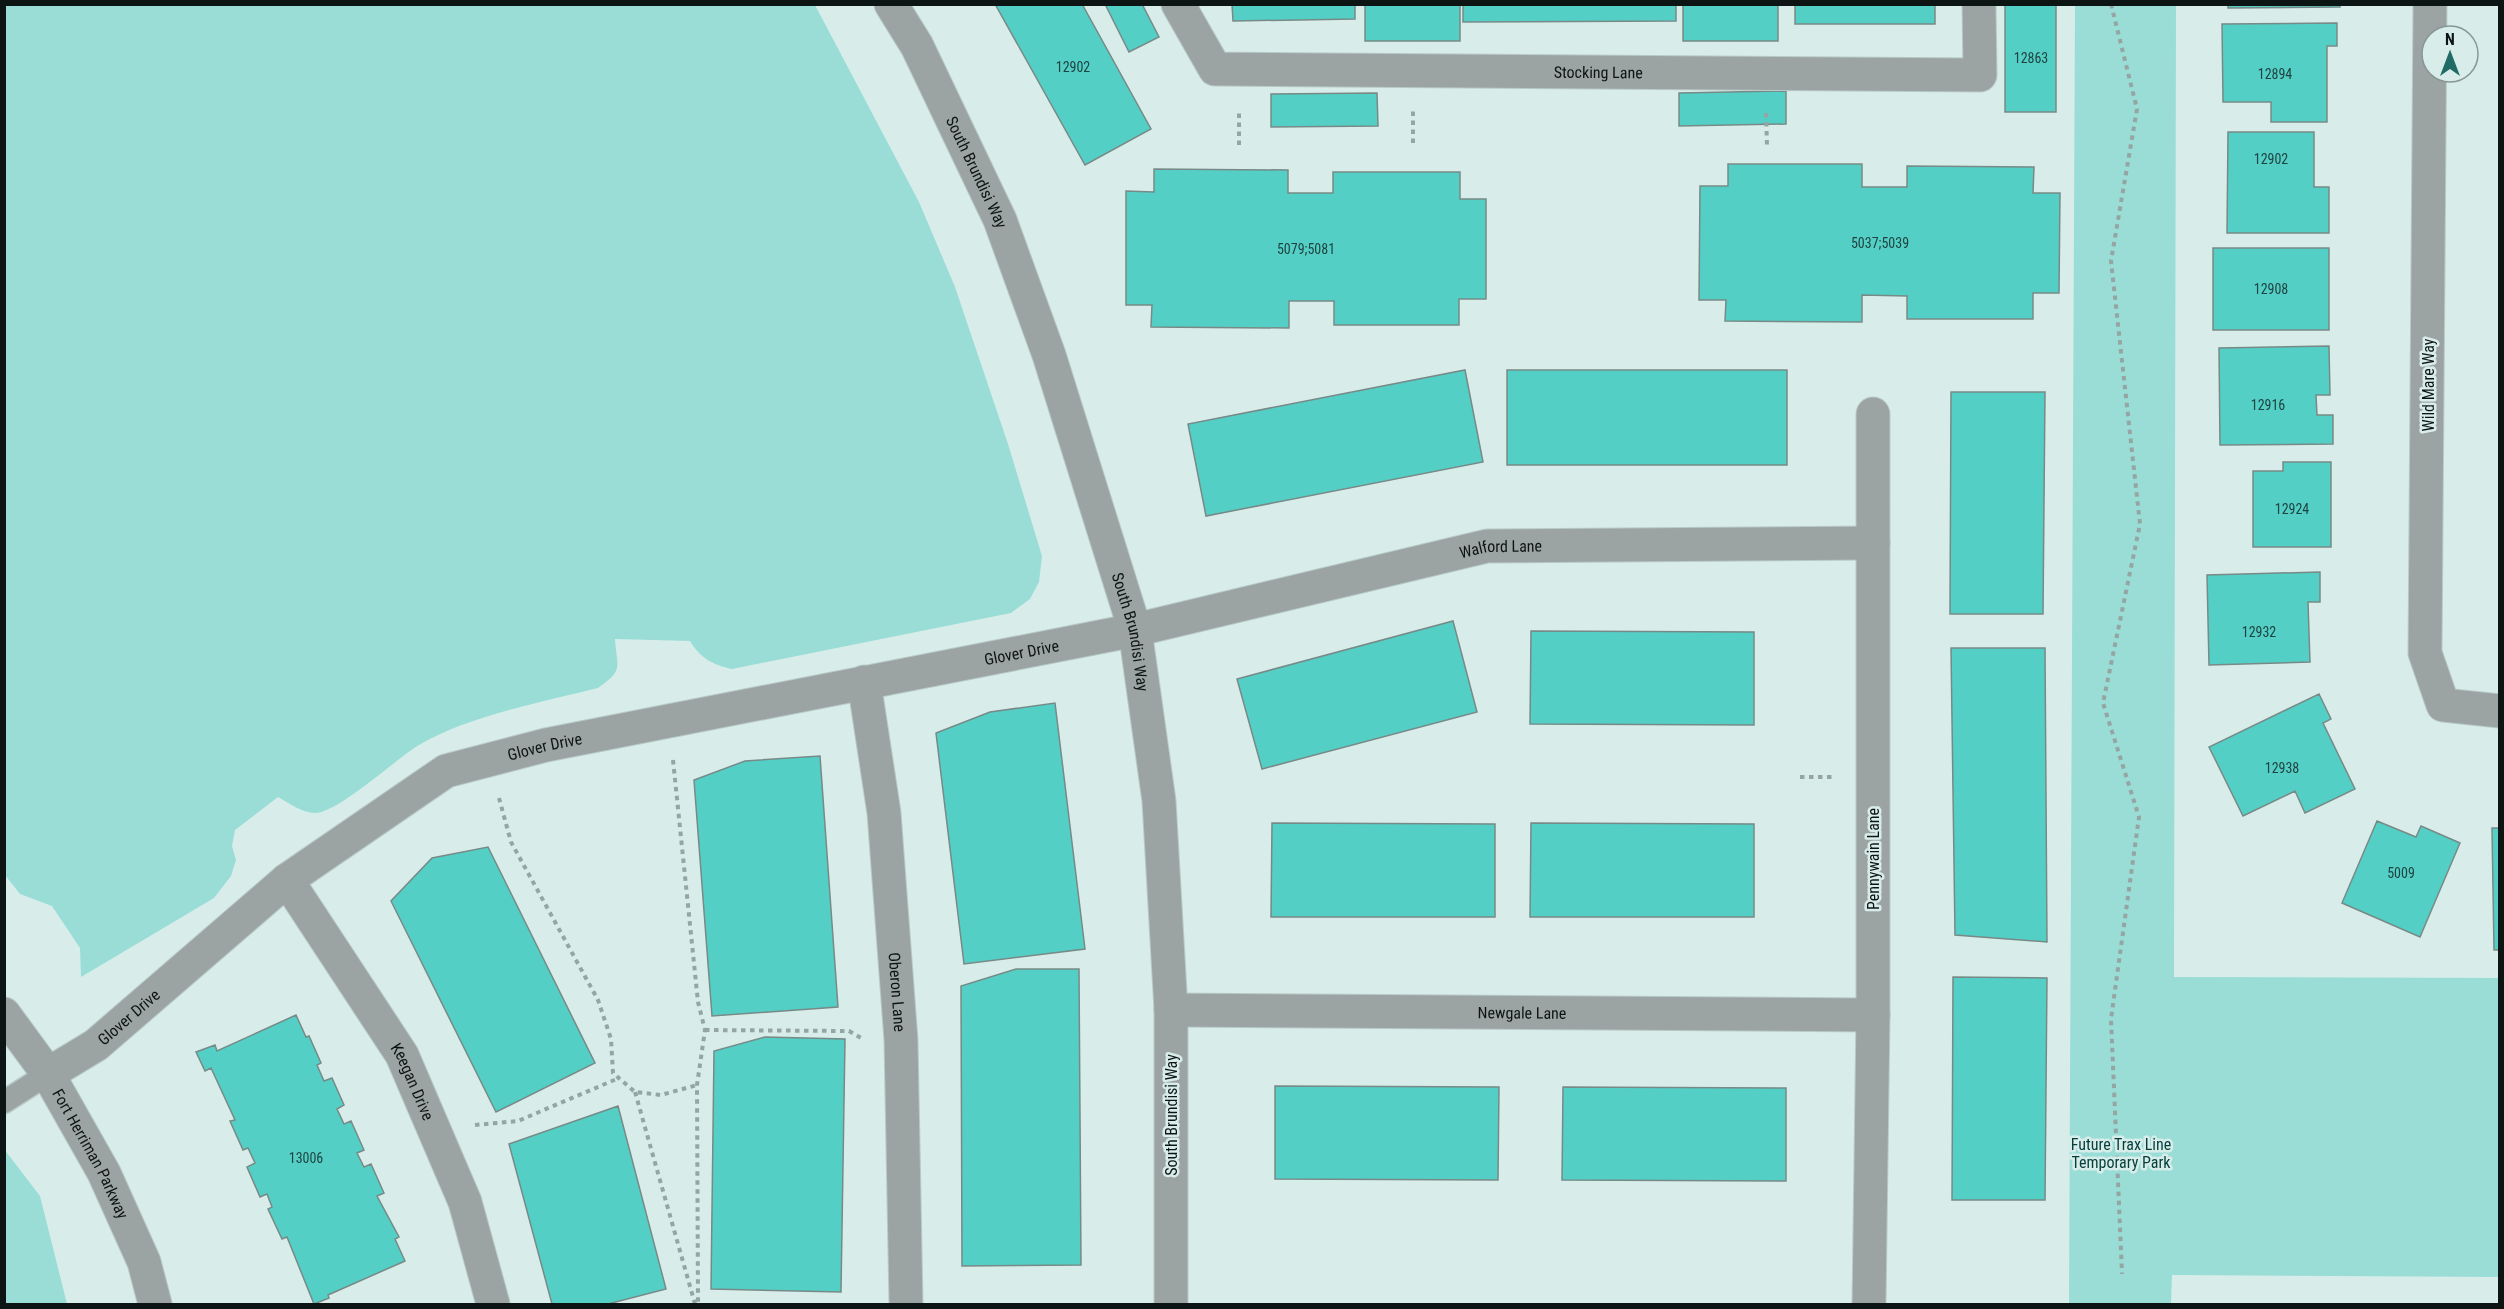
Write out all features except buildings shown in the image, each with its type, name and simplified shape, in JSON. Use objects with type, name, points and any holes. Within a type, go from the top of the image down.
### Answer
[{"type":"street","name":"South Brundisi Way","points":[[891,4],[917,46],[1000,220],[1049,355],[1136,630],[1159,801],[1171,1010],[1172,1305]]},
{"type":"street","name":"Stocking Lane","points":[[1178,4],[1215,69],[1980,75],[1979,4]]},
{"type":"street","name":"Wild Mare Way","points":[[2430,4],[2425,653],[2443,705],[2499,711]]},
{"type":"street","name":"Pennywain Lane","points":[[1869,1305],[1873,1015],[1873,414]]},
{"type":"street","name":"Walford Lane","points":[[1136,630],[1487,546],[1873,543]]},
{"type":"street","name":"Glover Drive","points":[[48,1074],[96,1045],[287,880],[446,771],[546,745],[1136,630]]},
{"type":"street","name":"Oberon Lane","points":[[864,682],[884,813],[900,1029],[906,1305]]},
{"type":"street","name":"Keegan Drive","points":[[287,880],[402,1055],[465,1202],[493,1305]]},
{"type":"street","name":"Newgale Lane","points":[[1171,1010],[1873,1015]]},
{"type":"street","name":"Fort Herriman Parkway","points":[[4,1014],[48,1074],[104,1173],[144,1262],[155,1305]]},
{"type":"lane","points":[[4,1102],[48,1074]]},
{"type":"path","points":[[2111,4],[2138,109],[2111,261],[2140,524],[2103,703],[2139,817],[2111,1019],[2122,1274]]},
{"type":"path","points":[[673,759],[698,1002],[705,1030],[697,1085],[697,1305]]},
{"type":"path","points":[[498,794],[511,842],[598,1000],[611,1039],[613,1073],[635,1092],[697,1305]]},
{"type":"path","points":[[705,1030],[849,1031],[865,1040]]},
{"type":"path","points":[[468,1127],[484,1123],[518,1121],[619,1078]]},
{"type":"path","points":[[635,1092],[661,1095],[697,1085]]},
{"type":"green space","points":[[4,5],[815,5],[919,202],[955,287],[1008,444],[1042,556],[1039,582],[1030,599],[1011,613],[732,669],[708,660],[690,641],[615,639],[617,668],[612,677],[598,688],[482,718],[438,735],[419,745],[352,795],[325,811],[315,813],[305,811],[278,797],[235,830],[232,846],[236,860],[231,876],[214,898],[81,977],[80,948],[52,906],[20,894],[5,875]]},
{"type":"green space","name":"Future Trax Line Temporary Park","points":[[2075,5],[2176,5],[2174,977],[2499,978],[2499,1277],[2172,1275],[2171,1304],[2069,1304]]},
{"type":"green space","points":[[4,1149],[40,1196],[67,1304],[5,1304]]}]
